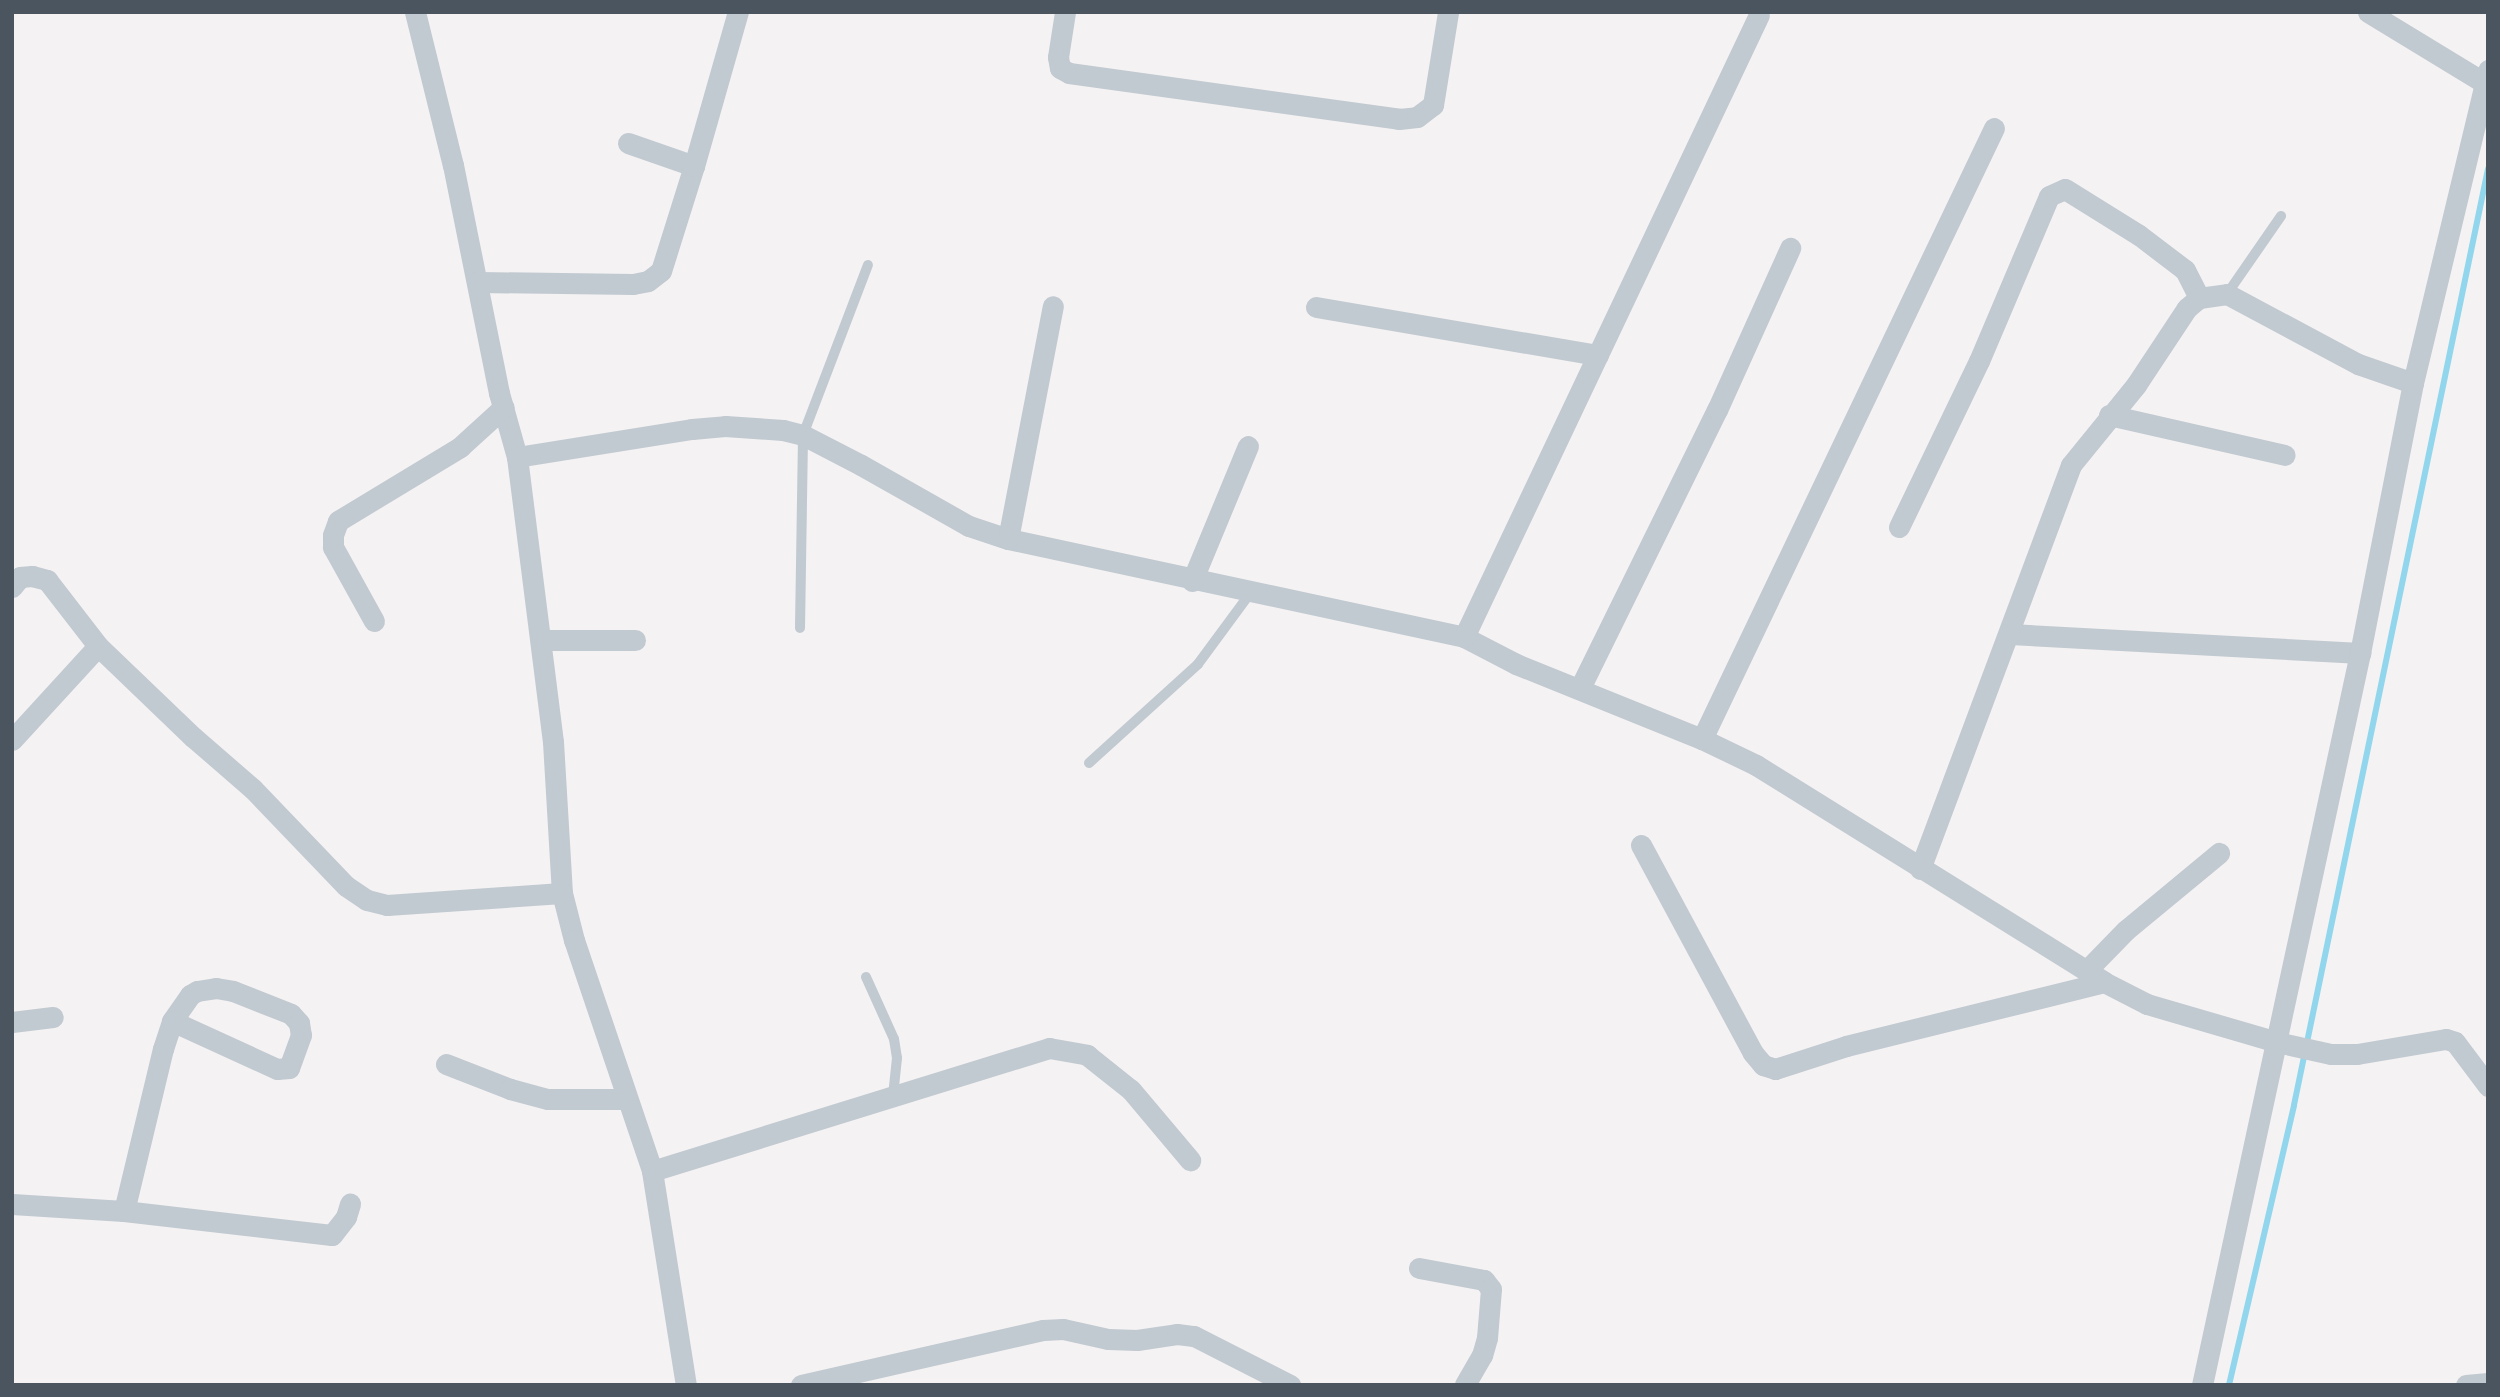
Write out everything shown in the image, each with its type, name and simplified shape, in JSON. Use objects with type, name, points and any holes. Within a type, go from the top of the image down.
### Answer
[{"type":"street","points":[[415,12],[453,165],[503,407],[517,457],[553,742],[562,893],[574,940],[652,1171],[685,1385]]},
{"type":"street","points":[[478,282],[633,284],[648,281],[661,271],[738,12]]},
{"type":"street","points":[[1065,12],[1058,57],[1059,68],[1069,73],[1399,119],[1416,117],[1433,105],[1448,12]]},
{"type":"street","points":[[2202,1385],[2282,1043],[2413,383],[2486,77],[2368,12]]},
{"type":"street","points":[[1464,637],[1759,15]]},
{"type":"street","points":[[1702,739],[1994,128]]},
{"type":"street","points":[[628,143],[694,166]]},
{"type":"street","points":[[1899,527],[1979,361],[2049,196],[2065,189],[2138,235],[2185,270],[2199,298]]},
{"type":"street","points":[[1580,688],[1717,410],[1790,248]]},
{"type":"street","points":[[1920,869],[2071,465],[2136,385],[2187,308],[2199,298],[2227,293],[2358,364],[2413,383]]},
{"type":"street","points":[[1007,539],[1053,306]]},
{"type":"street","points":[[1316,307],[1598,355]]},
{"type":"street","points":[[374,621],[333,547],[333,535],[338,521],[460,447],[503,407]]},
{"type":"street","points":[[2109,415],[2285,455]]},
{"type":"street","points":[[517,457],[714,427],[783,430],[803,435],[970,526],[1007,539],[1192,581],[1464,637],[1524,667],[1702,739],[1788,783],[1920,869],[2095,977],[2166,1011],[2330,1054],[2357,1054],[2446,1039],[2455,1042],[2488,1086]]},
{"type":"street","points":[[1192,581],[1248,446]]},
{"type":"street","points":[[12,587],[20,577],[32,576],[47,580],[98,646],[193,737],[253,789],[346,886],[367,900],[387,905],[562,893]]},
{"type":"street","points":[[2010,634],[2361,653]]},
{"type":"street","points":[[542,640],[635,640]]},
{"type":"street","points":[[12,740],[98,646]]},
{"type":"street","points":[[1641,845],[1753,1054],[1763,1065],[1775,1069],[2095,977],[2126,930],[2219,853]]},
{"type":"street","points":[[124,1211],[172,1021],[190,995],[197,990],[216,988],[233,991],[291,1014],[299,1023],[301,1035],[289,1068],[277,1069],[172,1021]]},
{"type":"street","points":[[12,1022],[53,1017]]},
{"type":"street","points":[[652,1171],[1049,1048],[1068,1049],[1087,1055],[1131,1090],[1190,1160]]},
{"type":"street","points":[[446,1064],[510,1089],[548,1099],[627,1099]]},
{"type":"street","points":[[12,1204],[124,1211],[332,1235],[346,1217],[350,1204]]},
{"type":"street","points":[[1419,1268],[1484,1280],[1491,1289],[1487,1338],[1482,1355],[1465,1385]]},
{"type":"street","points":[[801,1385],[1043,1330],[1063,1329],[1108,1339],[1137,1340],[1177,1334],[1194,1336],[1290,1385]]},
{"type":"street","points":[[2466,1385],[2488,1382]]},
{"type":"lane","points":[[2227,293],[2281,216]]},
{"type":"lane","points":[[800,628],[803,435],[868,265]]},
{"type":"lane","points":[[1089,763],[1198,664],[1251,592]]},
{"type":"lane","points":[[866,977],[894,1039],[897,1058],[893,1096]]},
{"type":"waterway","points":[[2229,1385],[2294,1105],[2488,169]]}]
